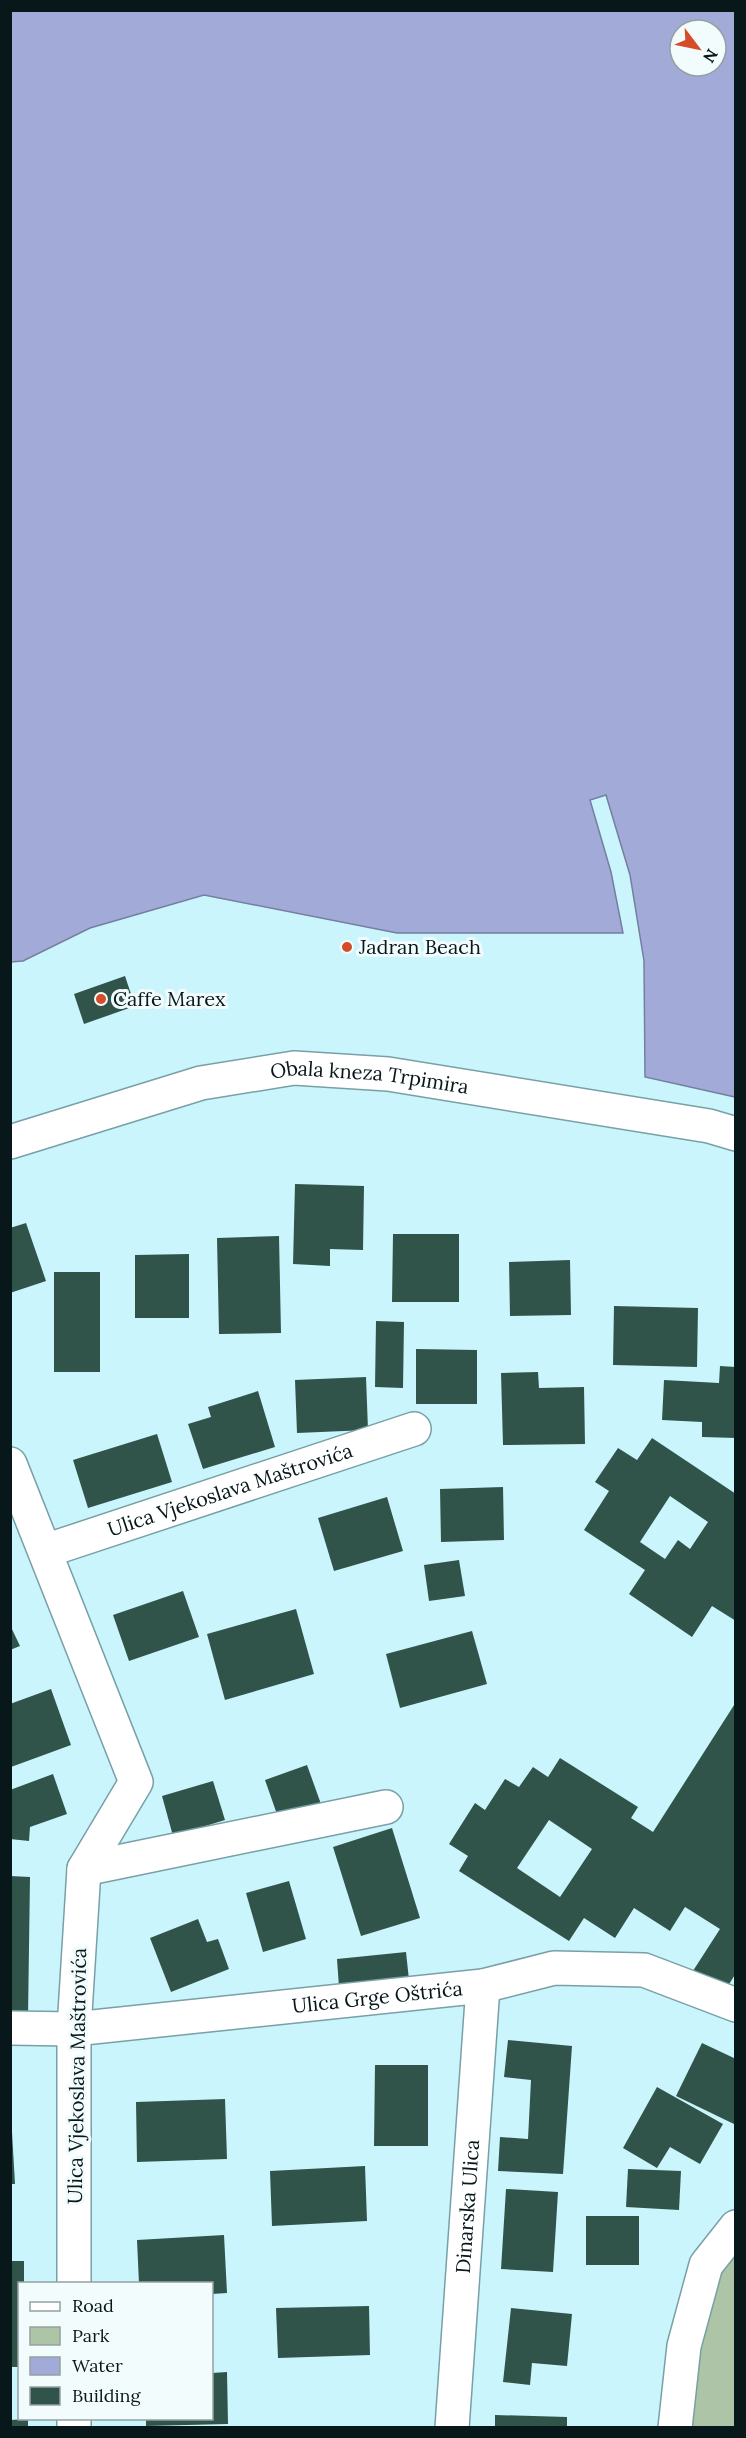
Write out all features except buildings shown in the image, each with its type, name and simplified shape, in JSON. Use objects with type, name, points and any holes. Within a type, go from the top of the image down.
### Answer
[{"type":"street","name":"Obala kneza Trpimira","points":[[10,1142],[201,1083],[294,1068],[388,1074],[709,1126],[735,1134]]},
{"type":"street","name":"Ulica Vjekoslava Maštrovića","points":[[45,1551],[414,1429]]},
{"type":"street","name":"Ulica Vjekoslava Maštrovića","points":[[10,1464],[136,1782],[84,1869],[74,2029],[74,2282]]},
{"type":"street","points":[[84,1869],[386,1807]]},
{"type":"street","name":"Ulica Grge Oštrića","points":[[10,2028],[74,2029],[483,1986],[554,1968],[645,1970],[735,2005]]},
{"type":"street","name":"Dinarska Ulica","points":[[452,2427],[483,1986]]},
{"type":"street","points":[[675,2427],[684,2346],[706,2265],[735,2227]]},
{"type":"green space","points":[[735,2227],[735,2427],[675,2428],[684,2346]]},
{"type":"water","points":[[11,10],[735,11],[735,1097],[645,1077],[644,961],[630,875],[606,795],[590,800],[611,872],[623,933],[397,933],[204,895],[90,928],[23,961],[11,962]]},
{"type":"place","name":"Jadran Beach","points":[[347,947]]},
{"type":"place","name":"Caffe Marex","points":[[101,999]]}]
